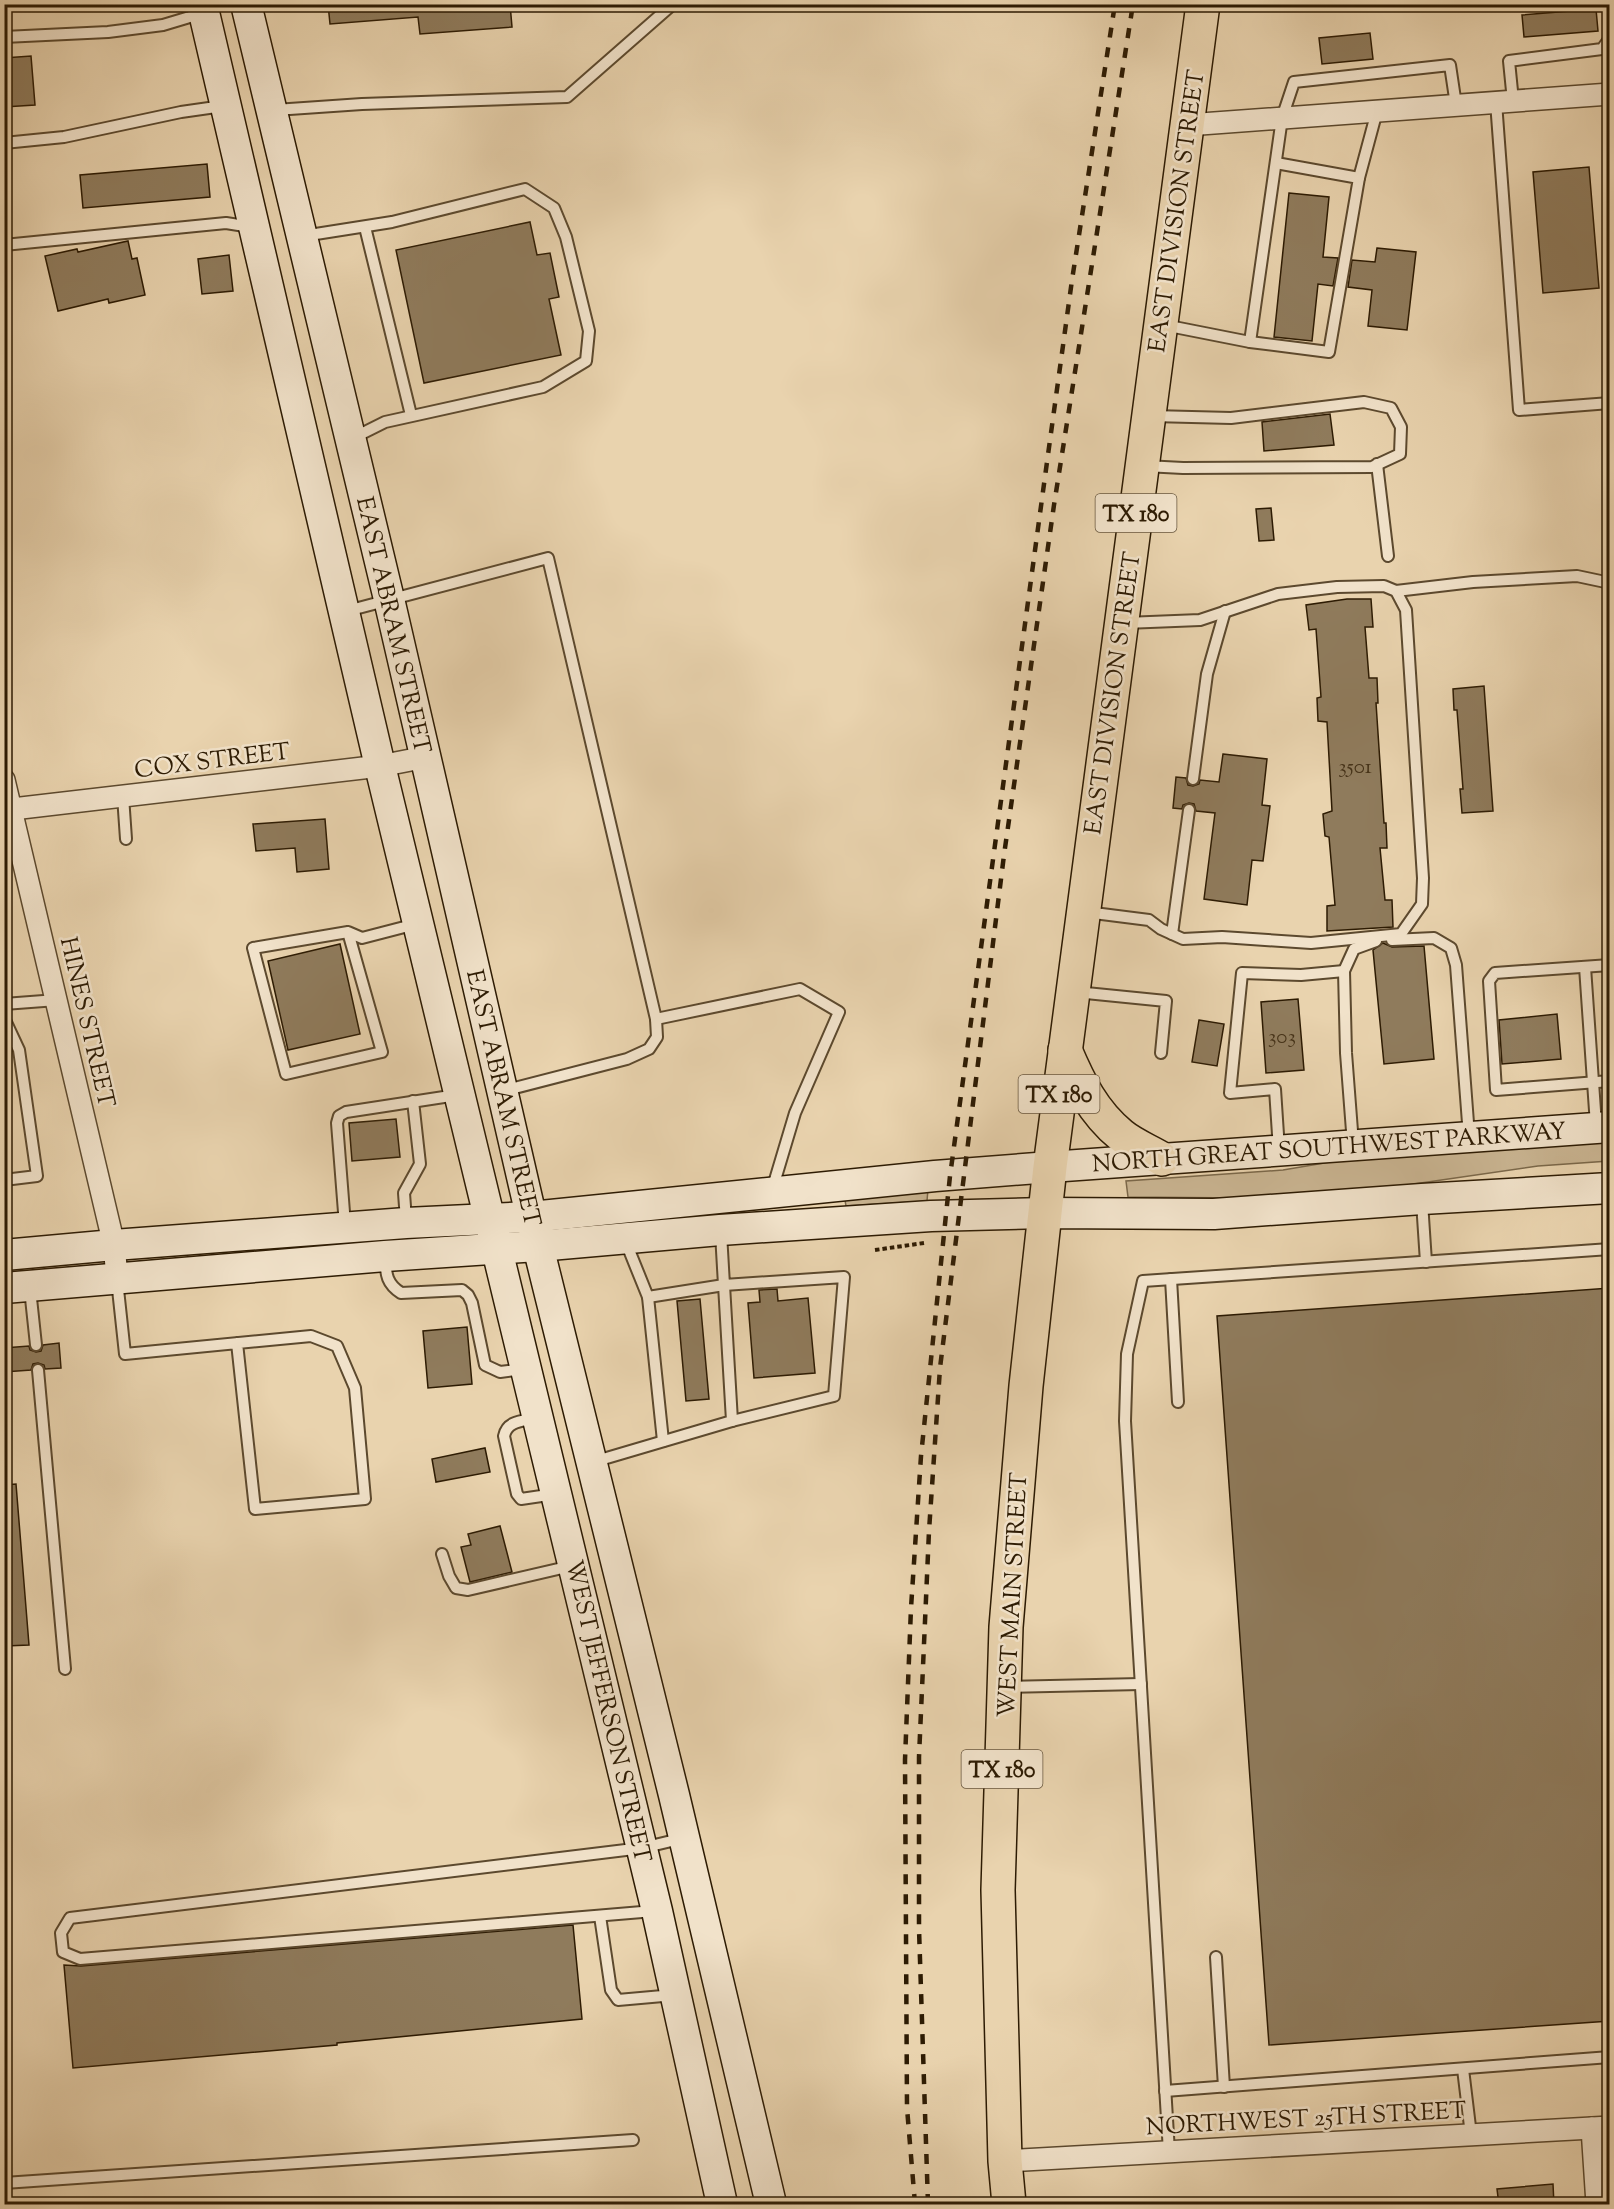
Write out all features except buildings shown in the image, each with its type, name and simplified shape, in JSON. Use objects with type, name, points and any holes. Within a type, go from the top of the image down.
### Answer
[{"type":"main road","name":"EAST ABRAM STREET","points":[[246,4],[389,599],[538,1246]]},
{"type":"main road","name":"EAST DIVISION STREET","points":[[1050,1167],[1203,4]]},
{"type":"main road","name":"EAST ABRAM STREET","points":[[209,7],[226,106],[380,766],[491,1219]]},
{"type":"main road","points":[[209,7],[241,53],[250,94],[260,108],[271,111]]},
{"type":"main road","points":[[255,227],[284,230],[292,239],[315,326],[333,371]]},
{"type":"main road","points":[[1065,1049],[1082,1089],[1100,1116],[1122,1137],[1162,1159]]},
{"type":"main road","name":"NORTH GREAT SOUTHWEST PARKWAY","points":[[4,1255],[406,1223],[531,1217],[771,1192],[1050,1167],[1603,1127]]},
{"type":"main road","name":"WEST MAIN STREET","points":[[1009,2205],[1005,2161],[998,1890],[1006,1627],[1026,1386],[1050,1167]]},
{"type":"main road","name":"NORTH GREAT SOUTHWEST PARKWAY","points":[[17,1287],[385,1256],[931,1216],[1045,1213],[1214,1214],[1610,1188]]},
{"type":"main road","name":"WEST JEFFERSON STREET","points":[[491,1219],[657,1911],[721,2202]]},
{"type":"main road","name":"WEST JEFFERSON STREET","points":[[538,1246],[603,1502],[769,2196]]},
{"type":"main road","points":[[559,1502],[603,1502]]},
{"type":"main road","points":[[632,1806],[674,1795]]},
{"type":"main road","points":[[721,2202],[769,2196]]},
{"type":"street","points":[[1187,125],[1610,94]]},
{"type":"street","name":"COX STREET","points":[[8,809],[380,766],[426,757]]},
{"type":"street","name":"HINES STREET","points":[[4,780],[8,809],[57,1000],[114,1245],[117,1277]]},
{"type":"street","points":[[1597,2205],[1601,2128]]},
{"type":"street","name":"NORTHWEST 25TH STREET","points":[[1005,2161],[1601,2128]]},
{"type":"lane","points":[[271,111],[362,104],[567,96],[673,4]]},
{"type":"lane","points":[[4,37],[108,33],[163,25],[209,7]]},
{"type":"lane","points":[[1610,38],[1602,49],[1509,62],[1504,102],[1519,410],[1610,403]]},
{"type":"lane","points":[[1250,342],[1282,118],[1294,82],[1450,65],[1456,105]]},
{"type":"lane","points":[[4,142],[64,137],[181,112],[226,106]]},
{"type":"lane","points":[[1161,324],[1250,342],[1329,352],[1359,178],[1377,111]]},
{"type":"lane","points":[[1276,163],[1359,178]]},
{"type":"lane","points":[[301,237],[365,227],[447,210],[525,189],[554,208],[566,237],[589,332],[586,361],[543,387],[384,422],[350,440]]},
{"type":"lane","points":[[4,245],[226,223],[255,227]]},
{"type":"lane","points":[[365,227],[411,416]]},
{"type":"lane","points":[[1142,466],[1183,468],[1372,466],[1400,454],[1401,428],[1391,408],[1364,402],[1230,418],[1149,416]]},
{"type":"lane","points":[[1377,464],[1388,556]]},
{"type":"lane","points":[[344,612],[548,558],[656,1019],[657,1037],[649,1049],[627,1059],[503,1091]]},
{"type":"lane","points":[[1122,623],[1200,620],[1278,594],[1325,589],[1383,586],[1396,591],[1473,582],[1577,576],[1610,583]]},
{"type":"lane","points":[[1083,911],[1149,920],[1183,939],[1222,937],[1311,943],[1401,934],[1422,904],[1424,878],[1406,610],[1396,591]]},
{"type":"lane","points":[[1193,779],[1207,674],[1226,611]]},
{"type":"lane","points":[[123,796],[126,839]]},
{"type":"lane","points":[[1172,934],[1189,810]]},
{"type":"lane","points":[[348,932],[382,1053],[286,1074],[253,948],[348,932],[362,938],[419,923]]},
{"type":"lane","points":[[1353,1145],[1346,1053],[1344,970],[1354,950],[1374,941],[1434,938],[1451,948],[1456,965],[1469,1136]]},
{"type":"lane","points":[[1610,965],[1495,973],[1489,981],[1496,1090],[1610,1081]]},
{"type":"lane","points":[[1585,967],[1592,1083],[1603,1127]]},
{"type":"lane","points":[[1279,1150],[1275,1089],[1230,1093],[1242,973],[1301,975],[1344,970]]},
{"type":"lane","points":[[656,1019],[800,989],[839,1012],[795,1113],[771,1192]]},
{"type":"lane","points":[[1073,992],[1166,1001],[1161,1053]]},
{"type":"lane","points":[[4,1004],[57,1000]]},
{"type":"lane","points":[[4,1018],[19,1050],[37,1176],[4,1180]]},
{"type":"lane","points":[[345,1228],[337,1124],[339,1116],[346,1112],[461,1094]]},
{"type":"lane","points":[[406,1223],[404,1193],[420,1164],[413,1101]]},
{"type":"lane","points":[[1422,1199],[1426,1262]]},
{"type":"lane","points":[[720,1230],[732,1421]]},
{"type":"lane","points":[[625,1238],[648,1297],[663,1441]]},
{"type":"lane","points":[[1169,2151],[1125,1422],[1127,1354],[1143,1281],[1610,1249]]},
{"type":"lane","points":[[385,1256],[387,1279],[392,1288],[401,1293],[458,1289],[468,1295],[472,1303],[485,1365],[500,1372],[527,1369]]},
{"type":"lane","points":[[117,1277],[125,1354],[237,1343],[311,1336],[338,1346],[355,1388],[365,1499],[255,1509],[237,1343]]},
{"type":"lane","points":[[592,1462],[732,1421],[834,1396],[843,1277],[724,1285],[648,1297]]},
{"type":"lane","points":[[1171,1280],[1178,1402]]},
{"type":"lane","points":[[17,1287],[36,1345]]},
{"type":"lane","points":[[38,1370],[65,1669]]},
{"type":"lane","points":[[539,1417],[510,1424],[505,1429],[504,1436],[517,1494],[521,1499],[559,1502]]},
{"type":"lane","points":[[442,1554],[449,1576],[456,1588],[468,1590],[574,1565]]},
{"type":"lane","points":[[1005,1687],[1141,1684]]},
{"type":"lane","points":[[657,1911],[80,1959],[63,1952],[61,1933],[70,1918],[642,1848],[684,1838]]},
{"type":"lane","points":[[600,1916],[611,1990],[618,2000],[676,1995]]},
{"type":"lane","points":[[1216,1957],[1224,2087]]},
{"type":"lane","points":[[1165,2091],[1610,2058]]},
{"type":"lane","points":[[1463,2069],[1471,2135]]},
{"type":"lane","points":[[4,2183],[633,2140]]},
{"type":"shaded area","points":[[1609,1134],[1609,1161],[1538,1166],[1393,1187],[1244,1198],[1128,1197],[1126,1181],[1283,1170],[1407,1149]]},
{"type":"shaded area","points":[[928,1189],[927,1201],[846,1206],[845,1200]]},
{"type":"railway","points":[[915,2204],[907,2108],[905,1760],[911,1608],[921,1456],[950,1176],[1072,280],[1115,4]]},
{"type":"railway","points":[[928,2204],[919,1929],[919,1757],[929,1531],[940,1368],[1004,855],[1054,505],[1133,4]]}]
